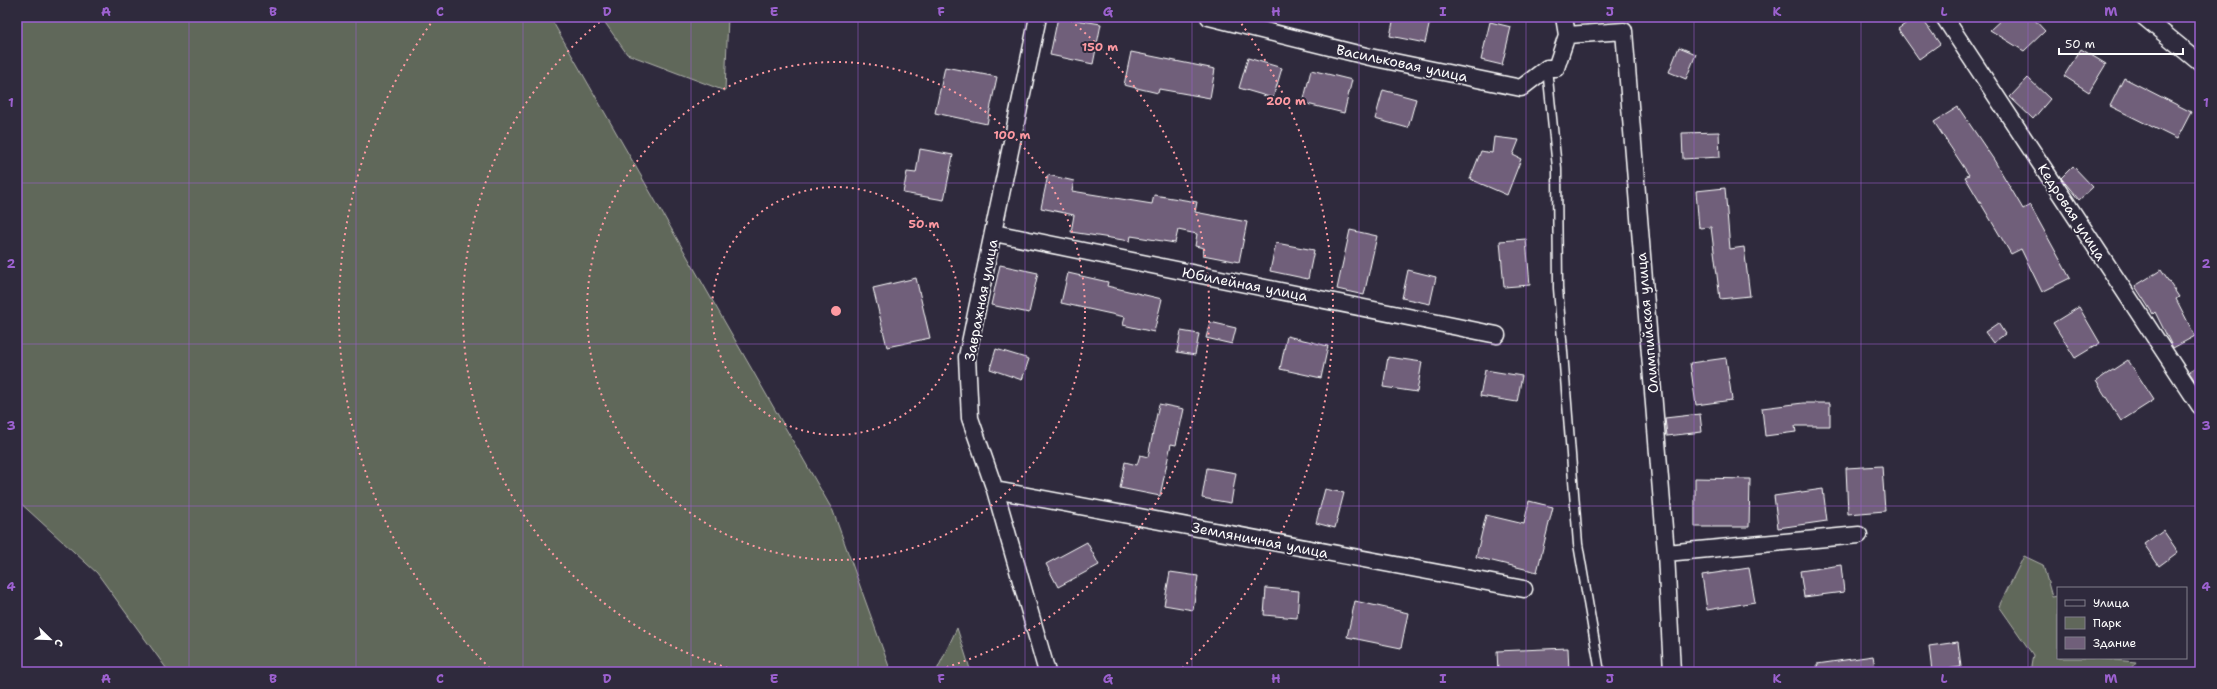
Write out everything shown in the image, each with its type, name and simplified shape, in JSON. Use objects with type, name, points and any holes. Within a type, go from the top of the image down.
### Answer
[{"type":"street","name":"Завражная улица","points":[[1038,17],[967,357],[970,418],[995,490],[1047,672]]},
{"type":"street","name":"Васильковая улица","points":[[1209,17],[1370,58],[1521,88],[1547,68],[1556,68],[1567,35]]},
{"type":"street","points":[[1564,17],[1567,35]]},
{"type":"street","name":"Кедровая улица","points":[[1944,17],[2200,406]]},
{"type":"street","points":[[2144,17],[2200,63]]},
{"type":"street","name":"Олимпийская улица","points":[[1567,35],[1624,31],[1666,553],[1672,672]]},
{"type":"street","name":"Юбилейная улица","points":[[994,233],[1497,335]]},
{"type":"street","name":"Земляничная улица","points":[[995,490],[1524,589]]},
{"type":"street","points":[[1666,553],[1859,535]]},
{"type":"lane","points":[[1547,68],[1557,168],[1558,288],[1578,544],[1600,672]]},
{"type":"green space","points":[[17,17],[550,17],[833,511],[891,672],[169,672],[97,573],[17,500]]},
{"type":"green space","points":[[601,17],[728,17],[725,91],[627,54]]},
{"type":"green space","points":[[2024,556],[2043,565],[2052,597],[2057,596],[2057,659],[2104,659],[2136,662],[2128,672],[2030,672],[2033,655],[1999,606]]},
{"type":"green space","points":[[957,628],[971,672],[936,672]]},
{"type":"building","points":[[1058,17],[1101,24],[1093,64],[1050,55]]},
{"type":"building","points":[[1394,17],[1431,17],[1425,43],[1390,36]]},
{"type":"building","points":[[1915,17],[1921,17],[1940,44],[1919,59],[1898,29]]},
{"type":"building","points":[[2004,17],[2032,17],[2045,31],[2024,51],[1990,30]]},
{"type":"building","points":[[1490,22],[1511,27],[1502,65],[1481,60]]},
{"type":"building","points":[[1679,47],[1696,54],[1686,79],[1669,72]]},
{"type":"building","points":[[2081,49],[2106,64],[2089,92],[2064,76]]},
{"type":"building","points":[[1131,52],[1215,69],[1210,98],[1159,89],[1158,93],[1124,85]]},
{"type":"building","points":[[1248,58],[1282,68],[1273,98],[1239,88]]},
{"type":"building","points":[[945,67],[997,77],[987,124],[935,113]]},
{"type":"building","points":[[1311,70],[1352,80],[1344,113],[1303,103]]},
{"type":"building","points":[[2028,78],[2050,99],[2033,119],[2010,97]]},
{"type":"building","points":[[2124,78],[2191,112],[2177,139],[2110,106]]},
{"type":"building","points":[[1383,90],[1416,99],[1408,128],[1375,119]]},
{"type":"building","points":[[1958,107],[1994,160],[2023,209],[2030,205],[2070,278],[2042,292],[2021,249],[2011,254],[1965,177],[1969,175],[1934,122]]},
{"type":"building","points":[[1719,132],[1720,157],[1683,159],[1682,133]]},
{"type":"building","points":[[1494,137],[1519,140],[1513,155],[1521,159],[1507,195],[1470,179],[1481,151],[1492,153]]},
{"type":"building","points":[[920,149],[953,155],[944,200],[903,193],[907,172],[916,173]]},
{"type":"building","points":[[2073,166],[2093,187],[2079,200],[2061,178]]},
{"type":"building","points":[[1048,175],[1074,181],[1072,191],[1152,204],[1154,195],[1197,202],[1195,212],[1247,222],[1239,262],[1203,255],[1204,248],[1195,246],[1197,234],[1178,230],[1175,243],[1131,236],[1130,241],[1071,232],[1074,215],[1041,208]]},
{"type":"building","points":[[1725,188],[1730,249],[1744,247],[1750,296],[1720,299],[1711,227],[1699,228],[1696,191]]},
{"type":"building","points":[[1350,230],[1377,236],[1364,295],[1337,289]]},
{"type":"building","points":[[1526,239],[1530,285],[1504,287],[1500,241]]},
{"type":"building","points":[[1276,243],[1314,250],[1308,279],[1270,271]]},
{"type":"building","points":[[1000,265],[1038,273],[1029,313],[991,305]]},
{"type":"building","points":[[1408,270],[1436,277],[1430,304],[1402,298]]},
{"type":"building","points":[[2161,270],[2179,297],[2176,299],[2195,336],[2173,348],[2155,312],[2153,314],[2135,286]]},
{"type":"building","points":[[1068,273],[1108,282],[1107,286],[1162,299],[1154,332],[1123,325],[1125,317],[1061,303]]},
{"type":"building","points":[[916,278],[930,338],[887,347],[873,288]]},
{"type":"building","points":[[2079,307],[2100,343],[2075,358],[2053,323]]},
{"type":"building","points":[[1210,322],[1236,328],[1232,344],[1206,338]]},
{"type":"building","points":[[1998,323],[2005,334],[1993,343],[1985,332]]},
{"type":"building","points":[[1181,331],[1199,334],[1195,355],[1177,352]]},
{"type":"building","points":[[1287,336],[1328,346],[1321,378],[1280,369]]},
{"type":"building","points":[[996,349],[1029,359],[1022,380],[990,369]]},
{"type":"building","points":[[1388,357],[1422,362],[1417,392],[1383,387]]},
{"type":"building","points":[[1726,358],[1732,400],[1696,405],[1690,363]]},
{"type":"building","points":[[2128,360],[2154,400],[2121,421],[2096,381]]},
{"type":"building","points":[[2200,366],[2200,389],[2189,372]]},
{"type":"building","points":[[1485,370],[1522,376],[1517,402],[1480,396]]},
{"type":"building","points":[[1803,403],[1830,403],[1830,426],[1795,426],[1796,432],[1765,436],[1762,408]]},
{"type":"building","points":[[1159,404],[1184,409],[1176,445],[1171,444],[1160,496],[1120,488],[1125,462],[1137,465],[1140,455],[1148,457]]},
{"type":"building","points":[[1700,414],[1702,432],[1667,436],[1665,418]]},
{"type":"building","points":[[1882,466],[1885,511],[1848,514],[1846,468]]},
{"type":"building","points":[[1207,468],[1236,473],[1231,503],[1202,498]]},
{"type":"building","points":[[1695,478],[1750,479],[1749,527],[1695,527]]},
{"type":"building","points":[[1325,489],[1344,493],[1335,528],[1316,523]]},
{"type":"building","points":[[1823,489],[1827,521],[1778,528],[1774,496]]},
{"type":"building","points":[[1529,501],[1553,507],[1537,572],[1476,557],[1486,515],[1524,524]]},
{"type":"building","points":[[2163,530],[2178,552],[2159,566],[2144,544]]},
{"type":"building","points":[[1087,542],[1099,565],[1058,587],[1046,564]]},
{"type":"building","points":[[1841,565],[1844,592],[1804,597],[1800,571]]},
{"type":"building","points":[[1749,568],[1755,602],[1707,610],[1702,575]]},
{"type":"building","points":[[1170,572],[1198,576],[1193,610],[1164,605]]},
{"type":"building","points":[[1266,588],[1299,591],[1297,618],[1264,615]]},
{"type":"building","points":[[1355,601],[1408,613],[1401,648],[1347,637]]},
{"type":"building","points":[[1958,642],[1961,667],[1932,671],[1929,646]]},
{"type":"building","points":[[1568,648],[1569,672],[1498,672],[1497,651]]},
{"type":"building","points":[[1873,656],[1876,672],[1818,672],[1817,664]]}]
